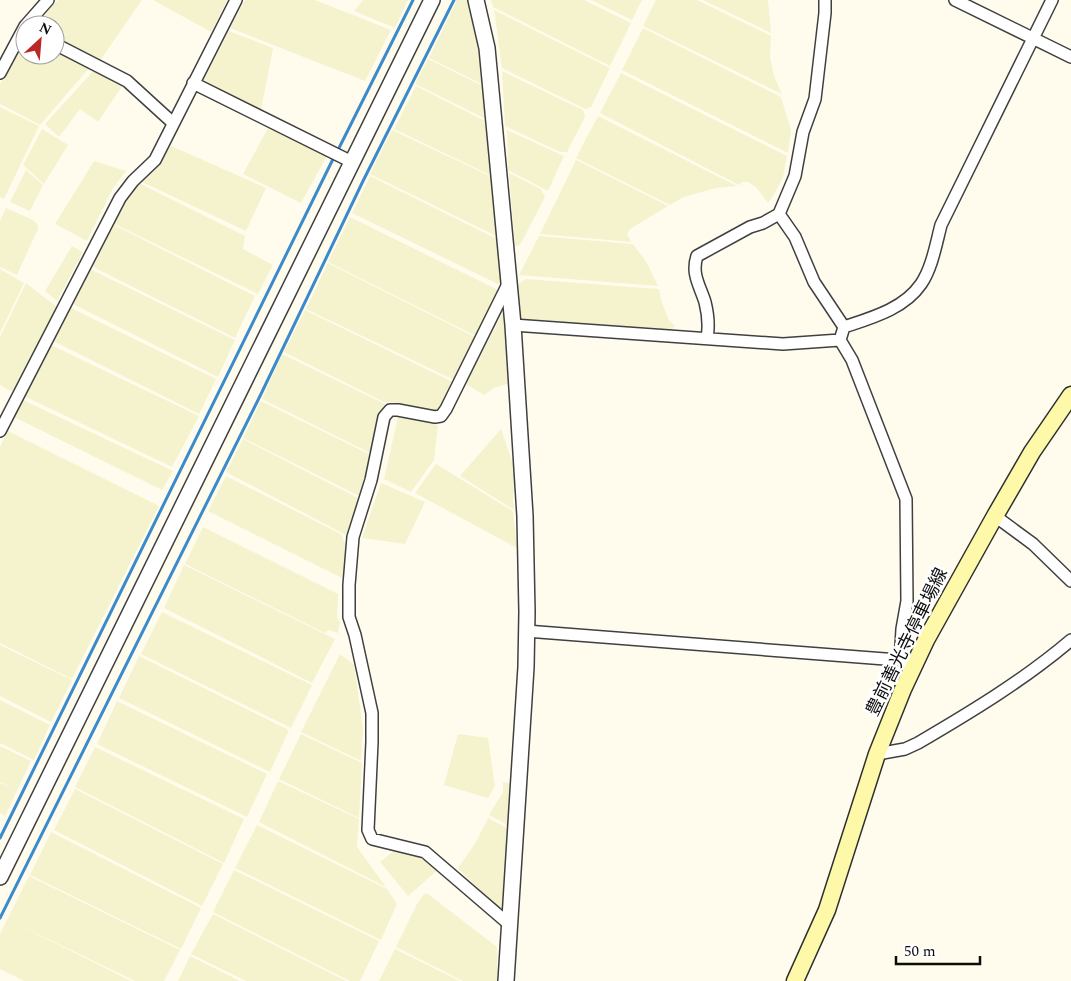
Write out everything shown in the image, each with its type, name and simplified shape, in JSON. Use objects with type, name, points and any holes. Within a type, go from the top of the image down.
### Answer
[{"type":"main road","name":"豊前善光寺停車場線","points":[[795,981],[827,910],[890,718],[926,640],[1032,452],[1071,395]]},
{"type":"street","points":[[35,15],[48,0]]},
{"type":"street","points":[[0,431],[120,198],[133,181],[155,160],[236,0]]},
{"type":"street","points":[[0,877],[341,157],[432,0]]},
{"type":"street","points":[[476,0],[487,48],[513,325],[525,516],[525,686],[506,981]]},
{"type":"street","points":[[708,338],[709,328],[705,303],[695,278],[694,264],[697,256],[750,227],[779,214],[795,176],[803,132],[814,98],[825,0]]},
{"type":"street","points":[[954,0],[1071,57]]},
{"type":"street","points":[[844,327],[884,313],[908,298],[921,284],[932,260],[941,225],[1052,0]]},
{"type":"street","points":[[1,70],[15,45]]},
{"type":"street","points":[[65,49],[127,81],[173,123]]},
{"type":"street","points":[[193,83],[341,157]]},
{"type":"street","points":[[779,214],[795,237],[814,282],[844,327]]},
{"type":"street","points":[[508,282],[441,416],[435,417],[390,410],[384,417],[371,480],[353,537],[349,617],[355,635],[372,713],[368,830],[372,839],[425,852],[510,926]]},
{"type":"street","points":[[513,325],[783,344],[840,340]]},
{"type":"street","points":[[844,327],[840,340],[852,360],[862,384],[906,499],[907,601],[898,660]]},
{"type":"street","points":[[995,516],[1033,544],[1071,581]]},
{"type":"street","points":[[526,630],[898,660],[915,664]]},
{"type":"street","points":[[878,754],[918,744],[1018,682],[1071,640]]},
{"type":"green space","points":[[58,0],[142,0],[99,62],[65,44],[65,15],[44,15]]},
{"type":"green space","points":[[153,0],[227,0],[211,32]]},
{"type":"green space","points":[[245,0],[315,0],[391,30],[365,81],[230,28]]},
{"type":"green space","points":[[363,0],[408,0],[395,28],[354,11]]},
{"type":"green space","points":[[457,0],[470,0],[475,19],[484,85],[429,58]]},
{"type":"green space","points":[[491,0],[584,0],[631,23],[610,66],[493,7]]},
{"type":"green space","points":[[591,0],[642,0],[632,20]]},
{"type":"green space","points":[[656,0],[697,0],[771,36],[770,57],[774,76],[782,94],[643,26]]},
{"type":"green space","points":[[703,0],[768,0],[771,33]]},
{"type":"green space","points":[[494,10],[610,68],[591,107],[585,109],[502,68]]},
{"type":"green space","points":[[643,28],[781,97],[791,130],[788,153],[622,70]]},
{"type":"green space","points":[[229,31],[273,48],[261,110],[204,80]]},
{"type":"green space","points":[[65,55],[90,67],[40,125],[0,104],[0,84],[15,56],[15,65],[65,65]]},
{"type":"green space","points":[[428,59],[483,86],[486,119],[415,84]]},
{"type":"green space","points":[[95,69],[123,85],[98,122],[80,109],[59,137],[45,124]]},
{"type":"green space","points":[[502,71],[583,110],[585,117],[567,152],[560,152],[505,126]]},
{"type":"green space","points":[[621,73],[787,156],[783,177],[768,203],[756,187],[748,182],[742,182],[739,185],[600,113]]},
{"type":"green space","points":[[416,86],[487,122],[492,176],[394,129]]},
{"type":"green space","points":[[0,107],[39,126],[4,199],[0,197]]},
{"type":"green space","points":[[598,116],[737,186],[716,188],[684,197],[670,205],[576,158]]},
{"type":"green space","points":[[269,126],[327,156],[301,203],[243,174]]},
{"type":"green space","points":[[42,129],[68,145],[44,184],[23,165]]},
{"type":"green space","points":[[392,130],[492,177],[498,237],[370,174]]},
{"type":"green space","points":[[507,130],[564,156],[548,191],[508,170]]},
{"type":"green space","points":[[169,145],[266,188],[246,231],[142,182],[157,167]]},
{"type":"green space","points":[[576,160],[668,206],[630,229],[627,234],[631,242],[540,234]]},
{"type":"green space","points":[[94,161],[126,171],[113,188],[87,241],[55,224]]},
{"type":"green space","points":[[26,170],[43,185],[30,211],[10,202]]},
{"type":"green space","points":[[509,173],[541,189],[545,197],[520,245],[515,246]]},
{"type":"green space","points":[[370,176],[497,239],[502,286],[352,213]]},
{"type":"green space","points":[[139,183],[245,236],[243,249],[273,265],[258,294],[112,223],[125,196]]},
{"type":"green space","points":[[6,208],[33,220],[38,225],[38,229],[17,275],[0,267],[0,221]]},
{"type":"green space","points":[[350,217],[498,290],[476,336],[328,262]]},
{"type":"green space","points":[[112,224],[255,296],[235,338],[91,266]]},
{"type":"green space","points":[[539,236],[633,244],[647,263],[658,286],[519,275]]},
{"type":"green space","points":[[72,246],[83,252],[57,301],[45,291]]},
{"type":"green space","points":[[328,263],[475,337],[454,380],[306,309]]},
{"type":"green space","points":[[0,269],[24,283],[0,333]]},
{"type":"green space","points":[[90,269],[235,340],[218,377],[71,303]]},
{"type":"green space","points":[[526,279],[659,289],[669,320],[675,326],[671,330],[520,319],[518,284]]},
{"type":"green space","points":[[26,283],[58,308],[20,377],[15,391],[8,390],[0,385],[0,337]]},
{"type":"green space","points":[[69,307],[216,379],[199,414],[53,341]]},
{"type":"green space","points":[[506,307],[513,382],[494,388],[484,395],[466,384]]},
{"type":"green space","points":[[305,310],[453,382],[442,406],[436,412],[392,402],[384,402],[284,352]]},
{"type":"green space","points":[[51,345],[199,416],[172,467],[24,396]]},
{"type":"green space","points":[[282,354],[385,404],[380,414],[372,454],[262,399]]},
{"type":"green space","points":[[23,400],[173,471],[162,490],[14,417]]},
{"type":"green space","points":[[261,401],[371,455],[361,497],[243,438]]},
{"type":"green space","points":[[398,417],[438,425],[434,460],[411,492],[384,479]]},
{"type":"green space","points":[[501,429],[516,473],[513,495],[514,510],[460,476]]},
{"type":"green space","points":[[8,431],[159,506],[72,679],[0,643],[0,447]]},
{"type":"green space","points":[[243,439],[360,499],[346,535],[226,472]]},
{"type":"green space","points":[[436,464],[513,511],[517,548],[415,493]]},
{"type":"green space","points":[[226,476],[341,534],[346,546],[346,562],[342,578],[208,511]]},
{"type":"green space","points":[[381,483],[425,502],[405,544],[362,538]]},
{"type":"green space","points":[[203,527],[338,594],[337,618],[340,622],[338,633],[329,630],[325,633],[185,564]]},
{"type":"green space","points":[[184,565],[335,639],[312,683],[164,608]]},
{"type":"green space","points":[[162,612],[312,685],[291,728],[141,654]]},
{"type":"green space","points":[[0,645],[72,680],[51,722],[0,696]]},
{"type":"green space","points":[[340,654],[354,665],[363,729],[361,761],[301,732]]},
{"type":"green space","points":[[139,656],[289,730],[270,772],[119,698]]},
{"type":"green space","points":[[0,700],[50,725],[34,760],[0,743]]},
{"type":"green space","points":[[117,701],[267,774],[247,817],[97,744]]},
{"type":"green space","points":[[301,734],[362,763],[359,818],[279,779]]},
{"type":"green space","points":[[458,734],[488,738],[495,786],[488,798],[444,785]]},
{"type":"green space","points":[[0,746],[31,761],[5,816],[0,813],[0,783],[15,789],[0,782]]},
{"type":"green space","points":[[95,747],[244,819],[224,863],[75,787]]},
{"type":"green space","points":[[278,781],[359,819],[357,847],[386,887],[259,822]]},
{"type":"green space","points":[[503,782],[515,784],[511,831],[504,823],[489,815],[503,792]]},
{"type":"green space","points":[[75,789],[223,864],[202,906],[54,830]]},
{"type":"green space","points":[[488,818],[505,827],[510,832],[504,916],[458,868],[476,842]]},
{"type":"green space","points":[[257,825],[387,889],[397,904],[381,940],[235,868]]},
{"type":"green space","points":[[51,832],[201,908],[181,949],[30,875]]},
{"type":"green space","points":[[396,849],[424,854],[440,868],[408,896],[380,862]]},
{"type":"green space","points":[[234,870],[379,941],[360,981],[350,981],[213,912]]},
{"type":"green space","points":[[29,876],[180,950],[164,981],[135,981],[9,920],[131,981],[24,981],[0,969],[0,934]]},
{"type":"green space","points":[[424,894],[428,894],[497,947],[497,981],[463,981],[396,947],[417,904]]},
{"type":"green space","points":[[213,914],[346,981],[246,981],[191,954]]},
{"type":"green space","points":[[395,949],[460,981],[379,981]]},
{"type":"green space","points":[[190,956],[240,981],[178,981]]},
{"type":"waterway","points":[[337,152],[413,0]]},
{"type":"waterway","points":[[0,918],[261,394],[363,181],[454,0]]},
{"type":"waterway","points":[[0,838],[334,157]]}]
